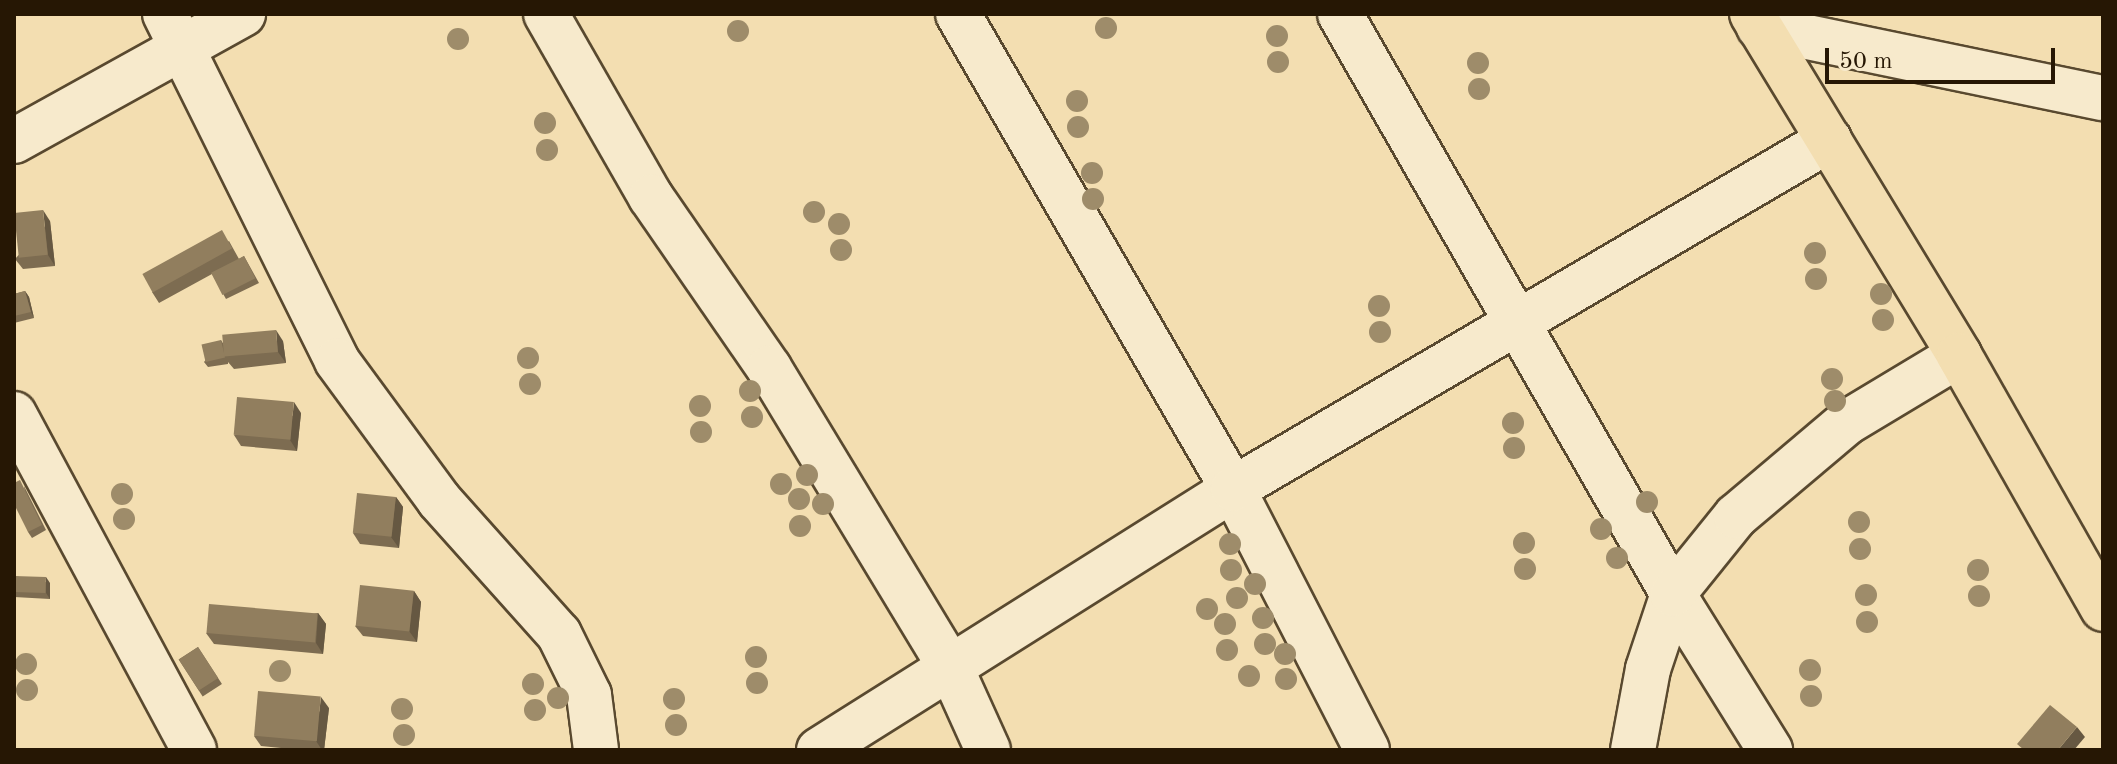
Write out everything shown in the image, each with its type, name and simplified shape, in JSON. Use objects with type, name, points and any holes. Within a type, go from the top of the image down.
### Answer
[{"type":"highway","points":[[1756,21],[1959,355],[2103,609]]},
{"type":"street","points":[[14,141],[175,32],[243,14]]},
{"type":"street","points":[[546,14],[651,197],[769,368],[951,668],[988,750]]},
{"type":"street","points":[[958,14],[1233,489],[1367,750]]},
{"type":"street","points":[[1340,14],[1673,594],[1770,750]]},
{"type":"street","points":[[1756,21],[2103,98]]},
{"type":"street","points":[[175,32],[272,238],[337,361],[439,500],[559,634],[589,695],[596,750]]},
{"type":"street","points":[[819,750],[1233,489],[1518,325],[1829,140]]},
{"type":"street","points":[[1633,750],[1648,669],[1673,594],[1736,516],[1846,423],[1959,355]]},
{"type":"street","points":[[14,414],[194,750]]},
{"type":"building","points":[[43,210],[48,255],[19,258],[14,213]]},
{"type":"building","points":[[222,230],[232,248],[153,292],[142,274]]},
{"type":"building","points":[[244,256],[255,278],[222,295],[211,273]]},
{"type":"building","points":[[25,291],[31,312],[14,316],[14,294]]},
{"type":"building","points":[[276,330],[278,352],[224,357],[222,335]]},
{"type":"building","points":[[221,340],[225,358],[206,362],[202,344]]},
{"type":"building","points":[[237,397],[294,402],[290,440],[234,435]]},
{"type":"building","points":[[20,480],[42,525],[28,532],[14,504],[14,483]]},
{"type":"building","points":[[357,493],[396,497],[392,537],[353,533]]},
{"type":"building","points":[[14,576],[46,577],[45,593],[14,592]]},
{"type":"building","points":[[360,585],[414,591],[409,631],[356,626]]},
{"type":"building","points":[[209,604],[318,613],[315,642],[206,633]]},
{"type":"building","points":[[198,647],[218,678],[199,691],[179,660]]},
{"type":"building","points":[[258,691],[321,696],[317,741],[254,736]]},
{"type":"building","points":[[2050,705],[2077,727],[2058,750],[2024,750],[2017,744]]}]
